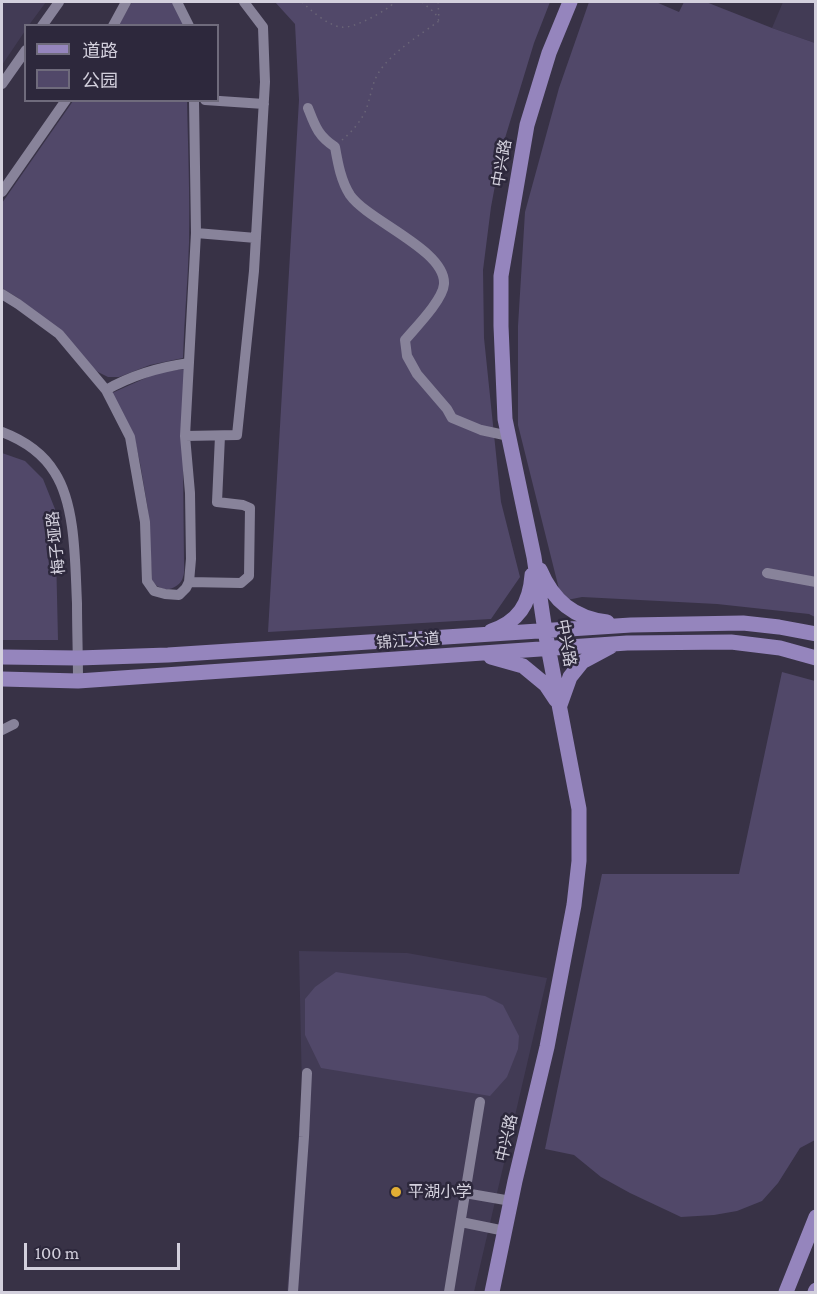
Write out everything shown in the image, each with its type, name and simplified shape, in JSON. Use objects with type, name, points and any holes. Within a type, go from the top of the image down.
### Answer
[{"type":"main road","name":"中兴路","points":[[492,1293],[547,1047],[574,905],[579,861],[579,809],[545,631],[534,558],[505,419],[501,326],[501,276],[527,125],[549,53],[570,2]]},
{"type":"main road","points":[[534,558],[554,595],[567,608],[598,621],[631,625]]},
{"type":"main road","points":[[476,635],[506,625],[521,612],[532,583],[534,558]]},
{"type":"main road","name":"锦江大道","points":[[2,657],[168,656],[631,625],[743,623],[816,634]]},
{"type":"main road","name":"锦江大道","points":[[2,679],[78,681],[627,643],[731,642],[780,648],[816,658]]},
{"type":"main road","points":[[560,705],[570,677],[582,662],[607,648],[627,643]]},
{"type":"main road","points":[[475,654],[523,666],[546,686],[560,705]]},
{"type":"main road","points":[[786,1293],[816,1217]]},
{"type":"street","points":[[43,24],[59,2]]},
{"type":"street","points":[[113,24],[126,2]]},
{"type":"street","points":[[177,2],[188,24]]},
{"type":"street","points":[[185,436],[237,435],[254,271],[265,82],[263,27],[244,2]]},
{"type":"street","points":[[2,84],[21,64]]},
{"type":"street","points":[[219,101],[264,104]]},
{"type":"street","points":[[2,192],[65,102]]},
{"type":"street","points":[[2,294],[59,334],[106,390],[130,437],[145,522],[147,581],[154,591],[179,595],[189,582],[190,493],[185,436],[196,233],[194,102]]},
{"type":"street","points":[[308,108],[317,131],[324,140],[335,147],[340,173],[350,195],[363,208],[424,251],[441,273],[444,284],[440,296],[405,340],[407,356],[417,374],[452,418],[481,430],[509,436]]},
{"type":"street","points":[[196,233],[255,238]]},
{"type":"street","points":[[106,390],[122,381],[166,366],[189,363]]},
{"type":"street","name":"梅子垭路","points":[[2,432],[27,444],[48,462],[57,475],[66,498],[71,516],[76,572],[78,681]]},
{"type":"street","points":[[189,582],[242,583],[249,576],[250,508],[217,502],[220,436]]},
{"type":"street","points":[[767,573],[816,582]]},
{"type":"street","points":[[2,730],[14,724]]},
{"type":"street","points":[[293,1293],[307,1073]]},
{"type":"street","points":[[449,1293],[480,1102]]},
{"type":"street","points":[[465,1192],[511,1201]]},
{"type":"street","points":[[461,1222],[505,1231]]},
{"type":"path","points":[[302,2],[326,21],[341,27],[351,26],[382,13],[395,2]]},
{"type":"path","points":[[422,2],[435,13],[438,21]]},
{"type":"path","points":[[438,2],[438,21]]},
{"type":"path","points":[[335,147],[348,135],[367,108],[373,82],[388,60],[438,21]]},
{"type":"shaded area","points":[[2,2],[46,2],[30,24],[24,24],[24,32],[2,65]]},
{"type":"shaded area","points":[[783,2],[815,2],[815,43],[772,28]]},
{"type":"shaded area","name":"平湖小学","points":[[299,951],[407,953],[547,978],[474,1292],[287,1292],[302,1091]]},
{"type":"green space","points":[[132,2],[173,2],[183,24],[119,24]]},
{"type":"green space","points":[[275,2],[550,2],[534,43],[502,148],[483,270],[484,338],[501,502],[520,577],[491,619],[268,632],[299,100],[295,24]]},
{"type":"green space","points":[[589,2],[656,2],[679,12],[684,2],[706,2],[815,43],[815,617],[809,614],[717,604],[582,597],[562,601],[518,425],[518,326],[525,212],[559,88]]},
{"type":"green space","points":[[72,102],[187,102],[189,243],[183,358],[150,365],[119,377],[108,377],[88,364],[18,298],[2,288],[2,203]]},
{"type":"green space","points":[[185,369],[184,571],[180,583],[174,588],[163,589],[152,580],[148,510],[134,436],[112,393],[159,372]]},
{"type":"green space","points":[[2,453],[25,461],[43,479],[55,509],[58,640],[2,640]]},
{"type":"green space","points":[[782,672],[815,681],[815,1140],[800,1148],[778,1183],[762,1201],[737,1211],[681,1217],[601,1177],[574,1155],[545,1149],[602,874],[739,874]]},
{"type":"green space","points":[[336,972],[485,996],[503,1005],[519,1036],[518,1049],[507,1077],[490,1096],[321,1068],[305,1035],[305,999],[315,987]]},
{"type":"place","name":"平湖小学","points":[[396,1192]]}]
